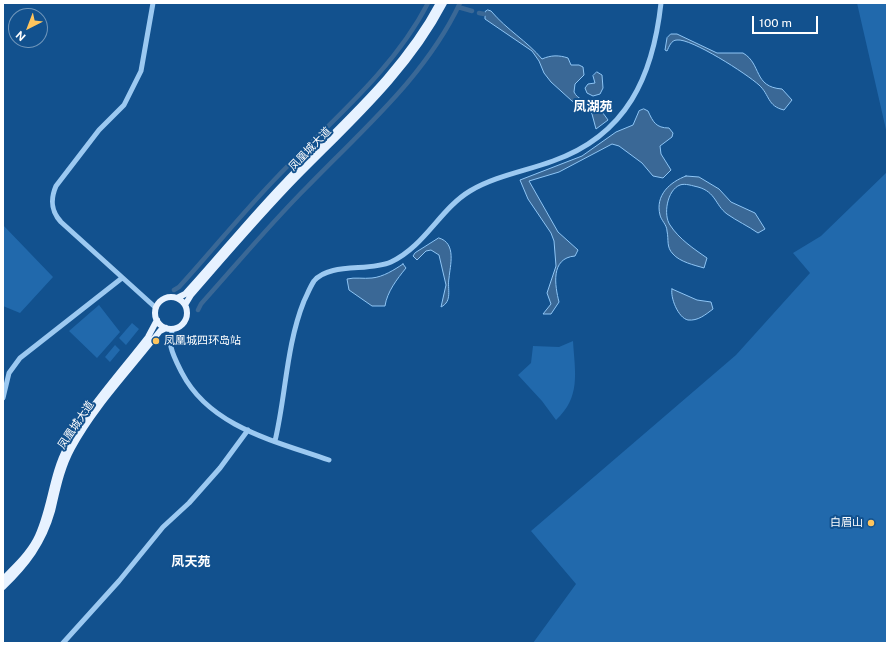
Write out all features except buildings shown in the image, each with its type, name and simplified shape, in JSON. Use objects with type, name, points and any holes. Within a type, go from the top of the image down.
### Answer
[{"type":"main road","name":"凤凰城大道","points":[[177,298],[185,294],[284,183],[390,75],[418,38],[439,3]]},
{"type":"main road","name":"凤凰城大道","points":[[185,305],[191,295],[287,188],[402,68],[423,38],[444,3]]},
{"type":"main road","points":[[167,298],[177,298],[185,305],[187,310],[185,321],[182,325],[169,328],[161,325],[157,320],[156,308],[158,304],[167,298]]},
{"type":"main road","name":"凤凰城大道","points":[[3,579],[27,554],[36,540],[47,509],[59,464],[72,437],[148,337],[157,320]]},
{"type":"main road","name":"凤凰城大道","points":[[3,587],[26,563],[40,543],[48,525],[66,460],[79,436],[160,331],[169,328]]},
{"type":"street","points":[[153,3],[141,71],[124,104],[78,156],[56,186],[52,195],[53,210],[61,222],[156,308]]},
{"type":"street","points":[[275,441],[281,419],[294,335],[303,305],[313,282],[322,275],[333,271],[373,267],[396,260],[418,242],[456,202],[472,190],[484,184],[564,157],[601,135],[621,116],[641,85],[654,44],[661,3]]},
{"type":"street","points":[[3,398],[9,373],[20,358],[122,278]]},
{"type":"street","points":[[169,328],[171,347],[178,367],[189,385],[211,409],[228,421],[248,430],[329,460]]},
{"type":"street","points":[[63,643],[119,581],[163,527],[189,503],[220,468],[248,430]]},
{"type":"shaded area","points":[[857,3],[887,3],[887,134]]},
{"type":"shaded area","points":[[488,10],[491,11],[542,59],[552,56],[561,56],[568,58],[571,65],[579,65],[583,67],[584,75],[575,84],[574,92],[580,98],[597,106],[608,120],[596,129],[592,114],[587,109],[572,101],[551,82],[544,73],[539,61],[532,51],[485,19],[485,12]]},
{"type":"shaded area","points":[[671,34],[677,34],[717,53],[743,53],[753,63],[762,80],[766,84],[782,89],[792,100],[784,110],[774,106],[763,89],[753,80],[706,50],[684,41],[675,40],[670,44],[667,51],[665,50],[667,38]]},
{"type":"shaded area","points":[[597,72],[602,75],[603,88],[600,94],[593,96],[587,93],[585,88],[588,84],[595,83],[593,76]]},
{"type":"shaded area","points":[[644,109],[648,111],[658,126],[669,128],[673,133],[672,137],[660,146],[661,154],[671,170],[663,178],[653,176],[642,163],[619,146],[612,144],[559,172],[529,181],[558,232],[578,250],[575,256],[567,258],[561,262],[558,267],[556,274],[556,288],[559,302],[551,314],[543,314],[551,304],[547,293],[556,266],[554,241],[551,233],[528,199],[520,180],[582,156],[616,132],[633,125],[639,111]]},
{"type":"shaded area","points":[[887,172],[887,643],[533,643],[576,584],[531,531],[736,355],[810,273],[793,253],[821,236]]},
{"type":"shaded area","points":[[686,176],[699,177],[719,189],[731,202],[755,213],[765,229],[758,233],[731,217],[723,210],[712,195],[704,189],[684,184],[680,185],[669,197],[667,209],[668,221],[682,239],[707,258],[704,268],[687,263],[676,257],[669,249],[667,229],[661,217],[659,208],[662,195],[665,190],[674,182]]},
{"type":"shaded area","points":[[3,225],[53,277],[20,313],[3,306]]},
{"type":"shaded area","points":[[439,238],[445,241],[448,245],[451,255],[449,294],[447,301],[441,307],[446,285],[439,255],[431,250],[426,251],[417,260],[413,256],[415,253]]},
{"type":"shaded area","points":[[403,264],[406,268],[390,291],[385,306],[372,306],[349,290],[347,279],[380,276]]},
{"type":"shaded area","points":[[672,289],[697,300],[711,302],[713,309],[698,319],[688,320],[678,311],[672,297]]},
{"type":"shaded area","points":[[99,305],[120,332],[97,358],[69,331]]},
{"type":"shaded area","points":[[132,323],[139,329],[126,345],[119,338]]},
{"type":"shaded area","points":[[573,341],[575,384],[569,402],[564,411],[556,420],[542,401],[518,375],[531,363],[533,346],[559,347]]},
{"type":"shaded area","points":[[115,345],[120,350],[110,362],[105,357]]},
{"type":"waterway","points":[[174,290],[179,287],[265,190],[379,73],[414,28],[428,3]]},
{"type":"waterway","points":[[198,310],[201,304],[280,215],[371,123],[411,78],[446,30],[460,3]]},
{"type":"waterway","points":[[458,7],[472,11]]},
{"type":"waterway","points":[[479,13],[484,14]]},
{"type":"place","name":"凤凰城四环岛站","points":[[156,341]]},
{"type":"place","name":"白眉山","points":[[871,523]]},
{"type":"district","name":"凤湖苑","points":[[593,107]]},
{"type":"district","name":"凤天苑","points":[[191,562]]}]
